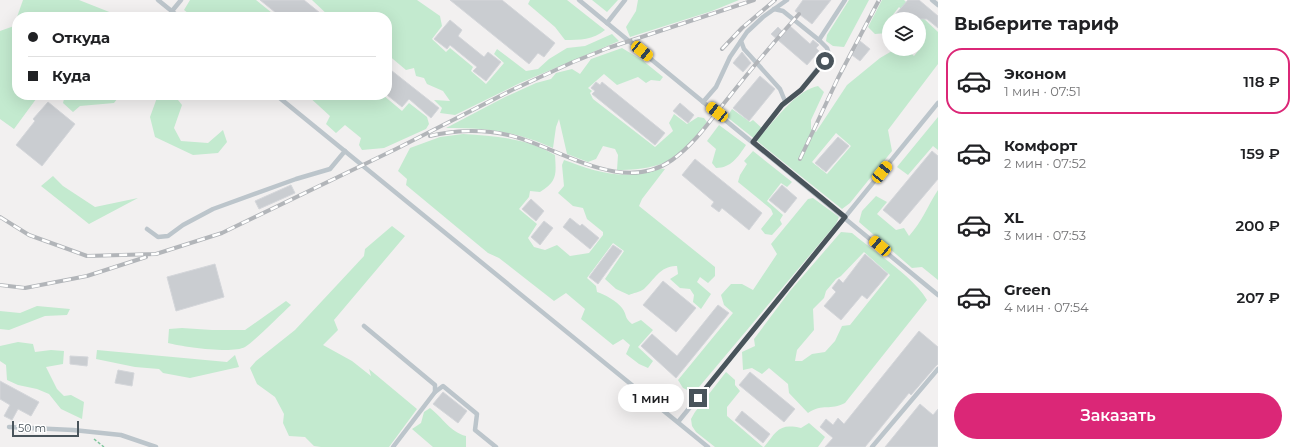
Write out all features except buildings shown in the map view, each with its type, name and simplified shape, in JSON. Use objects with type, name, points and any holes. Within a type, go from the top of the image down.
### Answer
[{"type":"lane","points":[[158,0],[172,11],[181,0]]},
{"type":"lane","points":[[579,0],[845,217],[938,295]]},
{"type":"lane","points":[[607,23],[625,0]]},
{"type":"lane","points":[[703,102],[716,87],[730,57],[747,32],[787,0]]},
{"type":"lane","points":[[819,40],[845,0]]},
{"type":"lane","points":[[932,0],[938,5]]},
{"type":"lane","points":[[753,142],[785,101],[801,90],[829,54],[827,48],[819,40],[783,11],[774,10]]},
{"type":"lane","points":[[741,41],[744,49],[780,89],[785,101]]},
{"type":"lane","points":[[282,100],[708,447]]},
{"type":"lane","points":[[678,422],[937,105]]},
{"type":"lane","points":[[148,229],[158,237],[168,236],[183,225],[213,209],[296,179],[330,169],[345,151]]},
{"type":"lane","points":[[364,326],[435,385],[435,392]]},
{"type":"lane","points":[[872,447],[938,369]]},
{"type":"lane","points":[[393,447],[435,392],[443,386],[477,414],[474,430],[496,447]]},
{"type":"lane","points":[[9,427],[73,430],[121,435],[156,447]]},
{"type":"green space","points":[[23,0],[79,0],[109,12],[19,12]]},
{"type":"green space","points":[[190,0],[256,0],[271,12],[187,12],[184,10]]},
{"type":"green space","points":[[312,0],[417,0],[440,16],[442,26],[432,39],[446,52],[450,48],[473,67],[471,71],[486,84],[504,63],[494,54],[497,49],[526,71],[538,69],[549,59],[567,48],[585,46],[612,34],[619,41],[520,83],[455,115],[440,113],[442,108],[434,100],[450,101],[443,91],[427,84],[424,78],[416,76],[414,68],[406,70],[392,58],[392,12],[325,12]]},
{"type":"green space","points":[[530,0],[567,0],[605,30],[591,38],[565,40],[555,27],[528,4]]},
{"type":"green space","points":[[592,0],[618,0],[607,12]]},
{"type":"green space","points":[[638,0],[739,0],[712,11],[630,37],[626,27],[636,11]]},
{"type":"green space","points":[[849,0],[869,0],[844,47],[833,46],[826,41],[827,35]]},
{"type":"green space","points":[[882,0],[904,0],[917,12],[904,12],[899,7],[895,12],[882,12],[882,33],[875,34],[868,27]]},
{"type":"green space","points":[[926,21],[938,32],[938,64],[888,130],[892,151],[850,203],[842,209],[727,117],[732,109],[750,122],[753,120],[765,131],[782,111],[796,98],[811,88],[818,86],[824,92],[811,120],[811,129],[816,132],[847,85],[883,56],[926,56]],"holes":[[[836,133],[851,146],[827,174],[812,162]]]},
{"type":"green space","points":[[12,27],[12,100],[35,100],[14,129],[0,119],[0,31]]},
{"type":"green space","points":[[622,48],[642,60],[663,77],[660,81],[651,80],[646,83],[638,77],[617,85],[604,74],[588,88],[592,91],[590,93],[593,99],[655,147],[673,131],[669,123],[674,114],[687,124],[698,117],[704,118],[707,122],[685,147],[665,163],[643,168],[617,170],[618,155],[615,149],[603,146],[596,159],[588,162],[567,154],[559,119],[556,127],[553,148],[514,134],[488,130],[446,128],[505,97],[536,83],[551,79],[556,73],[572,69],[580,74],[591,59]]},
{"type":"green space","points":[[64,100],[116,100],[114,103],[80,106],[73,112],[63,103]]},
{"type":"green space","points":[[156,100],[178,100],[182,105],[174,128],[181,141],[208,143],[223,130],[227,142],[218,153],[193,155],[155,137],[150,117]]},
{"type":"green space","points":[[312,100],[389,100],[402,111],[409,103],[427,117],[429,124],[426,129],[384,148],[362,150],[359,145],[361,138],[345,125],[336,133],[326,124],[330,116]]},
{"type":"green space","points":[[938,117],[938,150],[933,146],[908,175],[897,167]]},
{"type":"green space","points":[[719,125],[746,145],[734,161],[721,168],[716,168],[712,163],[716,149],[707,141]]},
{"type":"green space","points":[[463,134],[499,137],[522,141],[544,149],[555,155],[555,176],[553,180],[540,192],[530,191],[529,197],[519,209],[537,224],[528,238],[534,247],[545,250],[557,245],[570,256],[589,253],[603,235],[603,232],[587,219],[583,208],[573,206],[558,193],[564,186],[562,165],[564,160],[589,169],[625,175],[665,169],[642,199],[639,206],[715,267],[715,276],[708,283],[700,277],[697,282],[711,294],[701,309],[693,302],[694,295],[690,289],[680,288],[670,279],[678,274],[677,266],[671,266],[662,270],[644,289],[639,292],[629,295],[616,289],[605,279],[624,251],[613,243],[587,278],[596,286],[597,292],[611,298],[624,310],[628,320],[632,324],[641,320],[653,330],[638,347],[653,361],[648,368],[639,364],[626,354],[630,345],[623,339],[613,345],[581,319],[585,309],[566,293],[554,301],[499,258],[488,253],[406,185],[407,179],[398,171],[410,148],[440,137]]},
{"type":"green space","points":[[753,151],[792,182],[787,187],[781,183],[767,201],[783,215],[780,220],[782,224],[772,235],[765,234],[761,229],[773,214],[771,209],[738,182],[740,175],[747,164],[744,161]]},
{"type":"green space","points":[[53,176],[63,186],[95,207],[138,198],[89,224],[41,186]]},
{"type":"green space","points":[[938,190],[938,280],[922,267],[912,268],[859,222],[862,211],[876,196],[887,202],[877,214],[896,230],[904,228],[909,236],[914,231]]},
{"type":"green space","points":[[813,198],[839,217],[836,224],[694,393],[683,388],[678,380],[733,313],[724,305],[721,295],[731,284],[742,284],[753,290],[777,254],[771,244],[808,199]]},
{"type":"green space","points":[[392,226],[405,236],[334,320],[338,330],[323,345],[352,361],[371,376],[369,369],[417,409],[389,447],[321,447],[314,446],[305,437],[289,436],[283,423],[284,414],[275,397],[257,384],[250,368],[256,361],[295,330],[364,256],[365,249]]},
{"type":"green space","points":[[841,232],[852,233],[903,273],[921,291],[927,300],[845,403],[835,407],[818,408],[808,413],[789,393],[788,384],[769,368],[762,374],[752,368],[743,370],[742,352],[755,346],[754,339],[790,291]],"holes":[[[864,252],[890,275],[850,325],[842,326],[835,341],[825,352],[812,354],[802,361],[795,361],[797,350],[814,330],[813,309],[824,298],[826,291],[836,279],[841,276]]]},
{"type":"green space","points":[[286,301],[291,305],[245,347],[239,349],[219,350],[168,343],[169,329],[245,330]]},
{"type":"green space","points":[[37,306],[70,309],[67,315],[45,316],[9,330],[0,329],[0,311],[20,313]]},
{"type":"green space","points":[[18,342],[33,344],[35,352],[51,350],[64,351],[63,364],[46,367],[57,389],[64,396],[71,395],[84,402],[82,419],[61,409],[49,394],[37,389],[18,385],[7,380],[6,365],[0,361],[0,346]]},
{"type":"green space","points":[[97,350],[227,362],[235,355],[239,367],[190,378],[163,373],[159,369],[135,367],[96,359]]},
{"type":"green space","points":[[726,372],[735,380],[735,385],[740,391],[727,407],[727,416],[763,447],[715,447],[696,432],[692,426],[691,419],[695,412]]},
{"type":"green space","points":[[430,408],[451,428],[466,436],[466,447],[433,447],[412,429],[421,423],[424,412]]},
{"type":"green space","points":[[809,423],[825,437],[818,447],[764,447],[779,430],[788,427],[801,428]]},
{"type":"railway","points":[[0,217],[29,235],[87,256],[156,254],[222,233],[396,149],[512,90],[573,62],[608,48],[754,0]]},
{"type":"railway","points":[[722,49],[742,28],[775,0]]},
{"type":"railway","points":[[800,159],[838,78],[879,0]]},
{"type":"railway","points":[[430,136],[449,132],[469,131],[498,133],[527,141],[590,165],[611,171],[632,173],[652,170],[672,160],[695,139],[754,66],[799,14]]},
{"type":"railway","points":[[0,285],[25,288],[87,276],[146,257]]},
{"type":"route","points":[[698,398],[845,217],[753,142],[785,101],[801,90],[825,61]]}]
